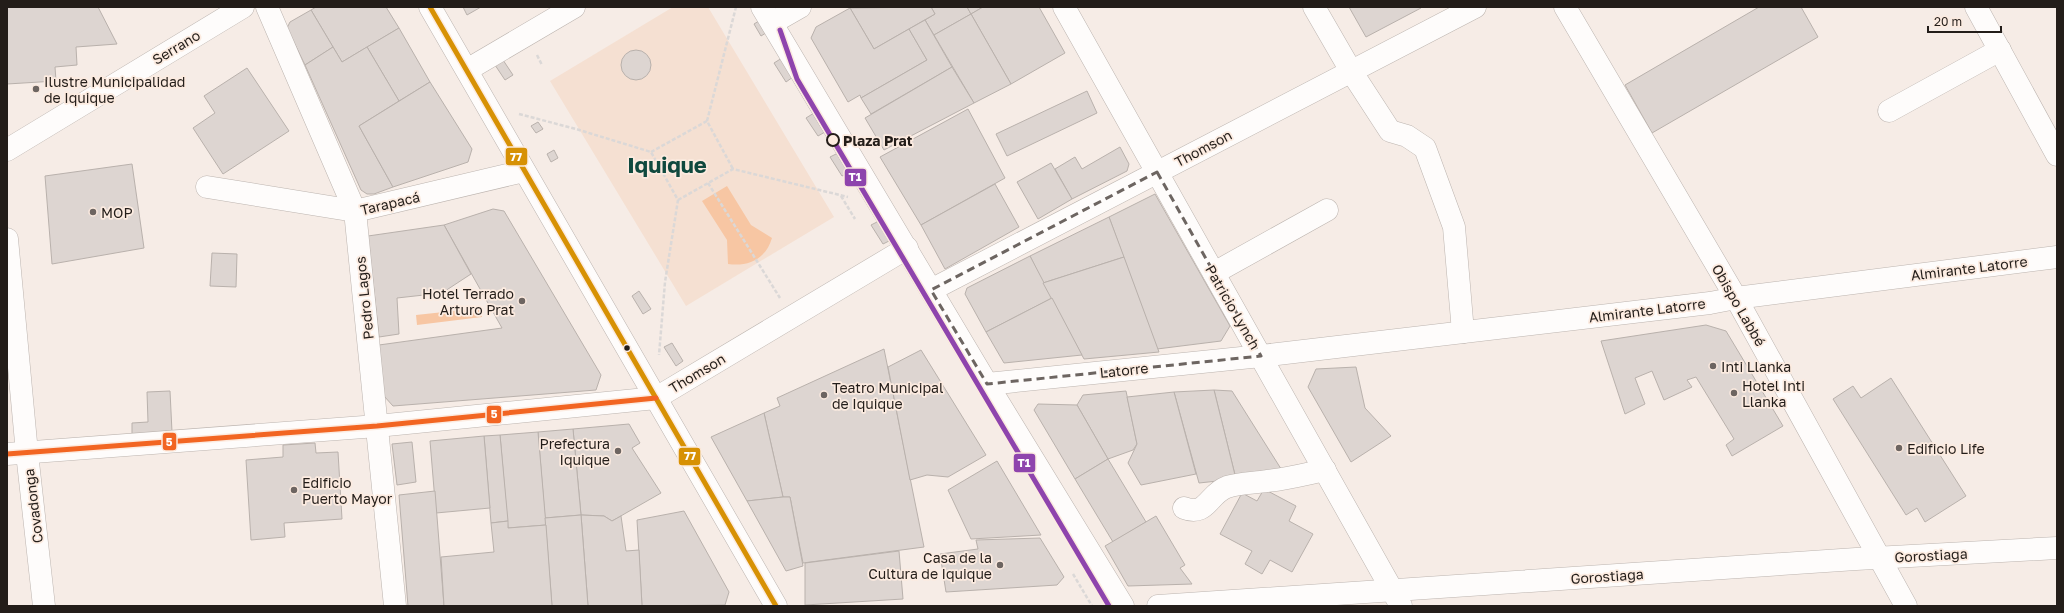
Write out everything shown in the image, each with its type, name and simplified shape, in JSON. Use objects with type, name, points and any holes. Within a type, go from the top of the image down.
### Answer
[{"type":"street","name":"Serrano","points":[[7,150],[243,7]]},
{"type":"street","name":"Pedro Lagos","points":[[267,7],[355,211],[395,606]]},
{"type":"street","points":[[430,7],[776,606]]},
{"type":"street","points":[[467,70],[574,7]]},
{"type":"street","points":[[800,7],[767,15],[987,384],[1123,606]]},
{"type":"street","name":"Patricio Lynch","points":[[1064,7],[1397,598]]},
{"type":"street","points":[[1314,7],[1351,71],[1390,131],[1407,136],[1425,148],[1454,228],[1463,332]]},
{"type":"street","name":"Thomson","points":[[931,290],[1475,7]]},
{"type":"street","name":"Obispo Labbé","points":[[1564,7],[1736,298],[1906,606]]},
{"type":"street","points":[[1976,7],[2057,156]]},
{"type":"street","points":[[1889,111],[2000,50]]},
{"type":"street","name":"Tarapacá","points":[[208,187],[355,211],[524,171]]},
{"type":"street","points":[[1214,273],[1327,210]]},
{"type":"street","name":"Covadonga","points":[[7,239],[17,454],[44,606]]},
{"type":"street","name":"Thomson","points":[[17,454],[377,426],[656,398],[907,248]]},
{"type":"street","name":"Almirante Latorre","points":[[1261,356],[1702,304],[1736,298],[2057,257]]},
{"type":"street","name":"Latorre","points":[[987,384],[1261,356]]},
{"type":"street","points":[[1184,508],[1193,512],[1201,509],[1217,492],[1227,487],[1287,479],[1325,470]]},
{"type":"street","name":"Gorostiaga","points":[[1158,606],[1397,598],[1880,558],[2057,548]]},
{"type":"path","points":[[733,169],[706,121],[736,7]]},
{"type":"path","points":[[536,54],[542,65]]},
{"type":"path","points":[[487,106],[576,129],[651,152],[678,200],[665,282],[659,360]]},
{"type":"path","points":[[651,152],[706,121]]},
{"type":"path","points":[[678,200],[733,169],[881,205]]},
{"type":"path","points":[[708,183],[791,317]]},
{"type":"path","points":[[842,196],[855,219]]},
{"type":"highlighted area","points":[[1157,172],[1261,356],[987,384],[931,290]]},
{"type":"shaded area","points":[[673,7],[708,7],[834,217],[686,306],[550,81]]},
{"type":"shaded area","points":[[727,186],[751,225],[772,238],[761,256],[749,263],[735,265],[728,264],[727,240],[702,201]]},
{"type":"shaded area","points":[[481,308],[482,317],[417,325],[416,315]]},
{"type":"building","points":[[7,7],[98,7],[117,44],[76,47],[77,65],[55,67],[56,81],[7,84]]},
{"type":"building","points":[[316,7],[386,7],[399,28],[342,62],[311,10]]},
{"type":"building","points":[[463,7],[481,7],[467,15]]},
{"type":"building","points":[[931,7],[967,7],[971,14],[934,35],[925,20],[935,14]]},
{"type":"building","points":[[931,7],[935,14],[874,49],[850,8]]},
{"type":"building","points":[[967,7],[983,7],[971,14]]},
{"type":"building","points":[[983,7],[1039,7],[1065,53],[1011,84],[971,14]]},
{"type":"building","points":[[1349,7],[1420,7],[1421,8],[1366,37]]},
{"type":"building","points":[[1759,7],[1801,7],[1818,37],[1652,133],[1625,85]]},
{"type":"building","points":[[850,8],[874,49],[909,29],[927,60],[861,98],[860,95],[848,102],[811,38],[816,27]]},
{"type":"building","points":[[311,10],[333,47],[305,65],[287,28],[290,22]]},
{"type":"building","points":[[971,14],[1011,84],[974,103],[934,35]]},
{"type":"building","points":[[762,19],[769,31],[761,36],[754,24]]},
{"type":"building","points":[[925,20],[952,67],[871,114],[861,98],[927,60],[909,29]]},
{"type":"building","points":[[399,28],[430,82],[399,101],[367,47]]},
{"type":"building","points":[[333,47],[342,62],[367,47],[399,101],[359,126],[393,187],[374,194],[367,194],[361,190],[305,65]]},
{"type":"building","points":[[636,50],[642,51],[650,59],[650,71],[642,79],[636,80],[630,79],[622,71],[621,65],[622,59],[630,51]]},
{"type":"building","points":[[501,57],[513,75],[505,80],[493,62]]},
{"type":"building","points":[[782,58],[793,77],[786,82],[774,63]]},
{"type":"building","points":[[952,67],[974,103],[884,150],[865,118]]},
{"type":"building","points":[[247,68],[289,131],[223,174],[193,128],[215,113],[204,96]]},
{"type":"building","points":[[430,82],[472,149],[468,162],[393,187],[359,126]]},
{"type":"building","points":[[1087,91],[1097,113],[1007,156],[996,134]]},
{"type":"building","points":[[968,109],[1005,178],[921,225],[880,157]]},
{"type":"building","points":[[814,113],[825,132],[818,136],[806,118]]},
{"type":"building","points":[[538,122],[543,129],[536,133],[531,126]]},
{"type":"building","points":[[1120,147],[1129,164],[1127,171],[1072,199],[1055,169],[1075,157],[1082,169]]},
{"type":"building","points":[[554,150],[558,158],[551,162],[547,154]]},
{"type":"building","points":[[838,153],[850,172],[842,176],[830,157]]},
{"type":"building","points":[[1051,163],[1072,199],[1038,219],[1017,182]]},
{"type":"building","name":"MOP","points":[[132,164],[144,248],[52,264],[45,176]]},
{"type":"building","points":[[995,184],[1019,227],[945,269],[921,225]]},
{"type":"building","points":[[1155,194],[1230,326],[1221,341],[1157,349],[1109,217]]},
{"type":"building","name":"Hotel Terrado Arturo Prat","points":[[493,209],[504,211],[601,375],[596,390],[393,406],[384,396],[379,345],[502,328],[444,225]]},
{"type":"building","points":[[1109,217],[1124,257],[1043,283],[1030,256]]},
{"type":"building","points":[[879,221],[891,240],[883,244],[871,225]]},
{"type":"building","points":[[444,225],[471,274],[442,293],[397,298],[399,334],[379,337],[368,236]]},
{"type":"building","points":[[212,253],[237,254],[236,287],[210,286]]},
{"type":"building","points":[[1030,256],[1052,298],[986,332],[965,294],[967,288]]},
{"type":"building","points":[[1124,257],[1159,352],[1084,359],[1043,283]]},
{"type":"building","points":[[639,291],[651,309],[643,314],[632,296]]},
{"type":"building","points":[[1052,298],[1082,355],[1004,363],[986,332]]},
{"type":"building","name":"Hotel Inti Llanka","points":[[1706,325],[1726,331],[1783,426],[1732,456],[1726,445],[1734,439],[1696,377],[1687,380],[1692,387],[1664,400],[1652,371],[1635,378],[1645,404],[1625,414],[1601,341]]},
{"type":"building","points":[[672,343],[683,361],[676,366],[664,347]]},
{"type":"building","points":[[884,349],[924,547],[803,563],[790,497],[783,497],[764,413],[780,406],[777,398]]},
{"type":"building","points":[[921,350],[986,455],[948,477],[927,475],[910,480],[888,367]]},
{"type":"building","points":[[1356,367],[1365,408],[1391,436],[1351,462],[1308,387],[1316,369]]},
{"type":"building","name":"Edificio Life","points":[[1891,378],[1966,496],[1925,522],[1917,508],[1906,515],[1833,399],[1853,386],[1861,398]]},
{"type":"building","points":[[1214,390],[1232,391],[1283,472],[1236,479]]},
{"type":"building","points":[[1214,390],[1236,479],[1199,483],[1174,392]]},
{"type":"building","points":[[170,391],[172,432],[132,434],[132,423],[148,422],[147,392]]},
{"type":"building","points":[[1126,391],[1137,444],[1133,450],[1108,459],[1077,405],[1083,395]]},
{"type":"building","points":[[1174,392],[1196,474],[1141,485],[1128,463],[1137,444],[1127,397]]},
{"type":"building","points":[[1038,404],[1077,405],[1108,459],[1075,479],[1034,410]]},
{"type":"building","points":[[764,413],[783,497],[747,501],[711,437]]},
{"type":"building","points":[[629,424],[640,443],[632,448],[661,493],[612,521],[604,516],[581,515],[573,429]]},
{"type":"building","points":[[573,429],[581,515],[545,518],[538,432]]},
{"type":"building","points":[[538,432],[546,525],[508,528],[500,435]]},
{"type":"building","points":[[500,435],[508,521],[491,523],[484,436]]},
{"type":"building","points":[[484,436],[490,508],[436,513],[430,441]]},
{"type":"building","points":[[412,442],[416,482],[397,485],[392,444]]},
{"type":"building","name":"Edificio Puerto Mayor","points":[[315,443],[316,453],[338,452],[342,519],[284,523],[285,537],[251,540],[246,460],[283,457],[283,445]]},
{"type":"building","points":[[1108,459],[1146,522],[1113,542],[1075,479]]},
{"type":"building","points":[[997,461],[1041,535],[971,539],[948,490]]},
{"type":"building","points":[[1264,489],[1296,506],[1289,521],[1313,534],[1292,572],[1270,560],[1262,574],[1245,564],[1252,551],[1220,534],[1242,493],[1257,501]]},
{"type":"building","points":[[435,491],[444,606],[408,606],[399,495]]},
{"type":"building","points":[[790,497],[803,566],[786,571],[747,501]]},
{"type":"building","points":[[684,511],[729,592],[725,605],[642,606],[637,520]]},
{"type":"building","points":[[581,515],[604,516],[612,521],[621,516],[626,551],[639,550],[642,606],[588,606]]},
{"type":"building","points":[[581,515],[588,606],[552,606],[545,518]]},
{"type":"building","points":[[1156,516],[1185,565],[1180,568],[1192,584],[1128,586],[1105,546]]},
{"type":"building","points":[[508,521],[508,528],[546,525],[552,606],[444,606],[441,557],[494,552],[491,523]]},
{"type":"building","name":"Casa de la Cultura de Iquique","points":[[1040,538],[1064,577],[1057,585],[946,592],[940,554],[978,549],[976,540]]},
{"type":"building","points":[[899,551],[903,599],[805,605],[805,563]]},
{"type":"transit line","name":"77","points":[[430,7],[776,606]]},
{"type":"transit line","name":"T1","points":[[780,30],[797,79],[1109,606]]},
{"type":"transit line","name":"5","points":[[7,454],[377,426],[656,398]]},
{"type":"place","name":"Ilustre Municipalidad de Iquique","points":[[36,89]]},
{"type":"place","name":"Plaza Prat","points":[[833,140]]},
{"type":"place","name":"MOP","points":[[93,212]]},
{"type":"place","name":"Hotel Terrado Arturo Prat","points":[[522,301]]},
{"type":"place","name":"Inti Llanka","points":[[1713,366]]},
{"type":"place","name":"Hotel Inti Llanka","points":[[1734,393]]},
{"type":"place","name":"Teatro Municipal de Iquique","points":[[824,395]]},
{"type":"place","name":"Edificio Life","points":[[1899,448]]},
{"type":"place","name":"Prefectura Iquique","points":[[618,451]]},
{"type":"place","name":"Edificio Puerto Mayor","points":[[294,490]]},
{"type":"place","name":"Casa de la Cultura de Iquique","points":[[1000,565]]},
{"type":"district","name":"Iquique","points":[[667,164]]}]
